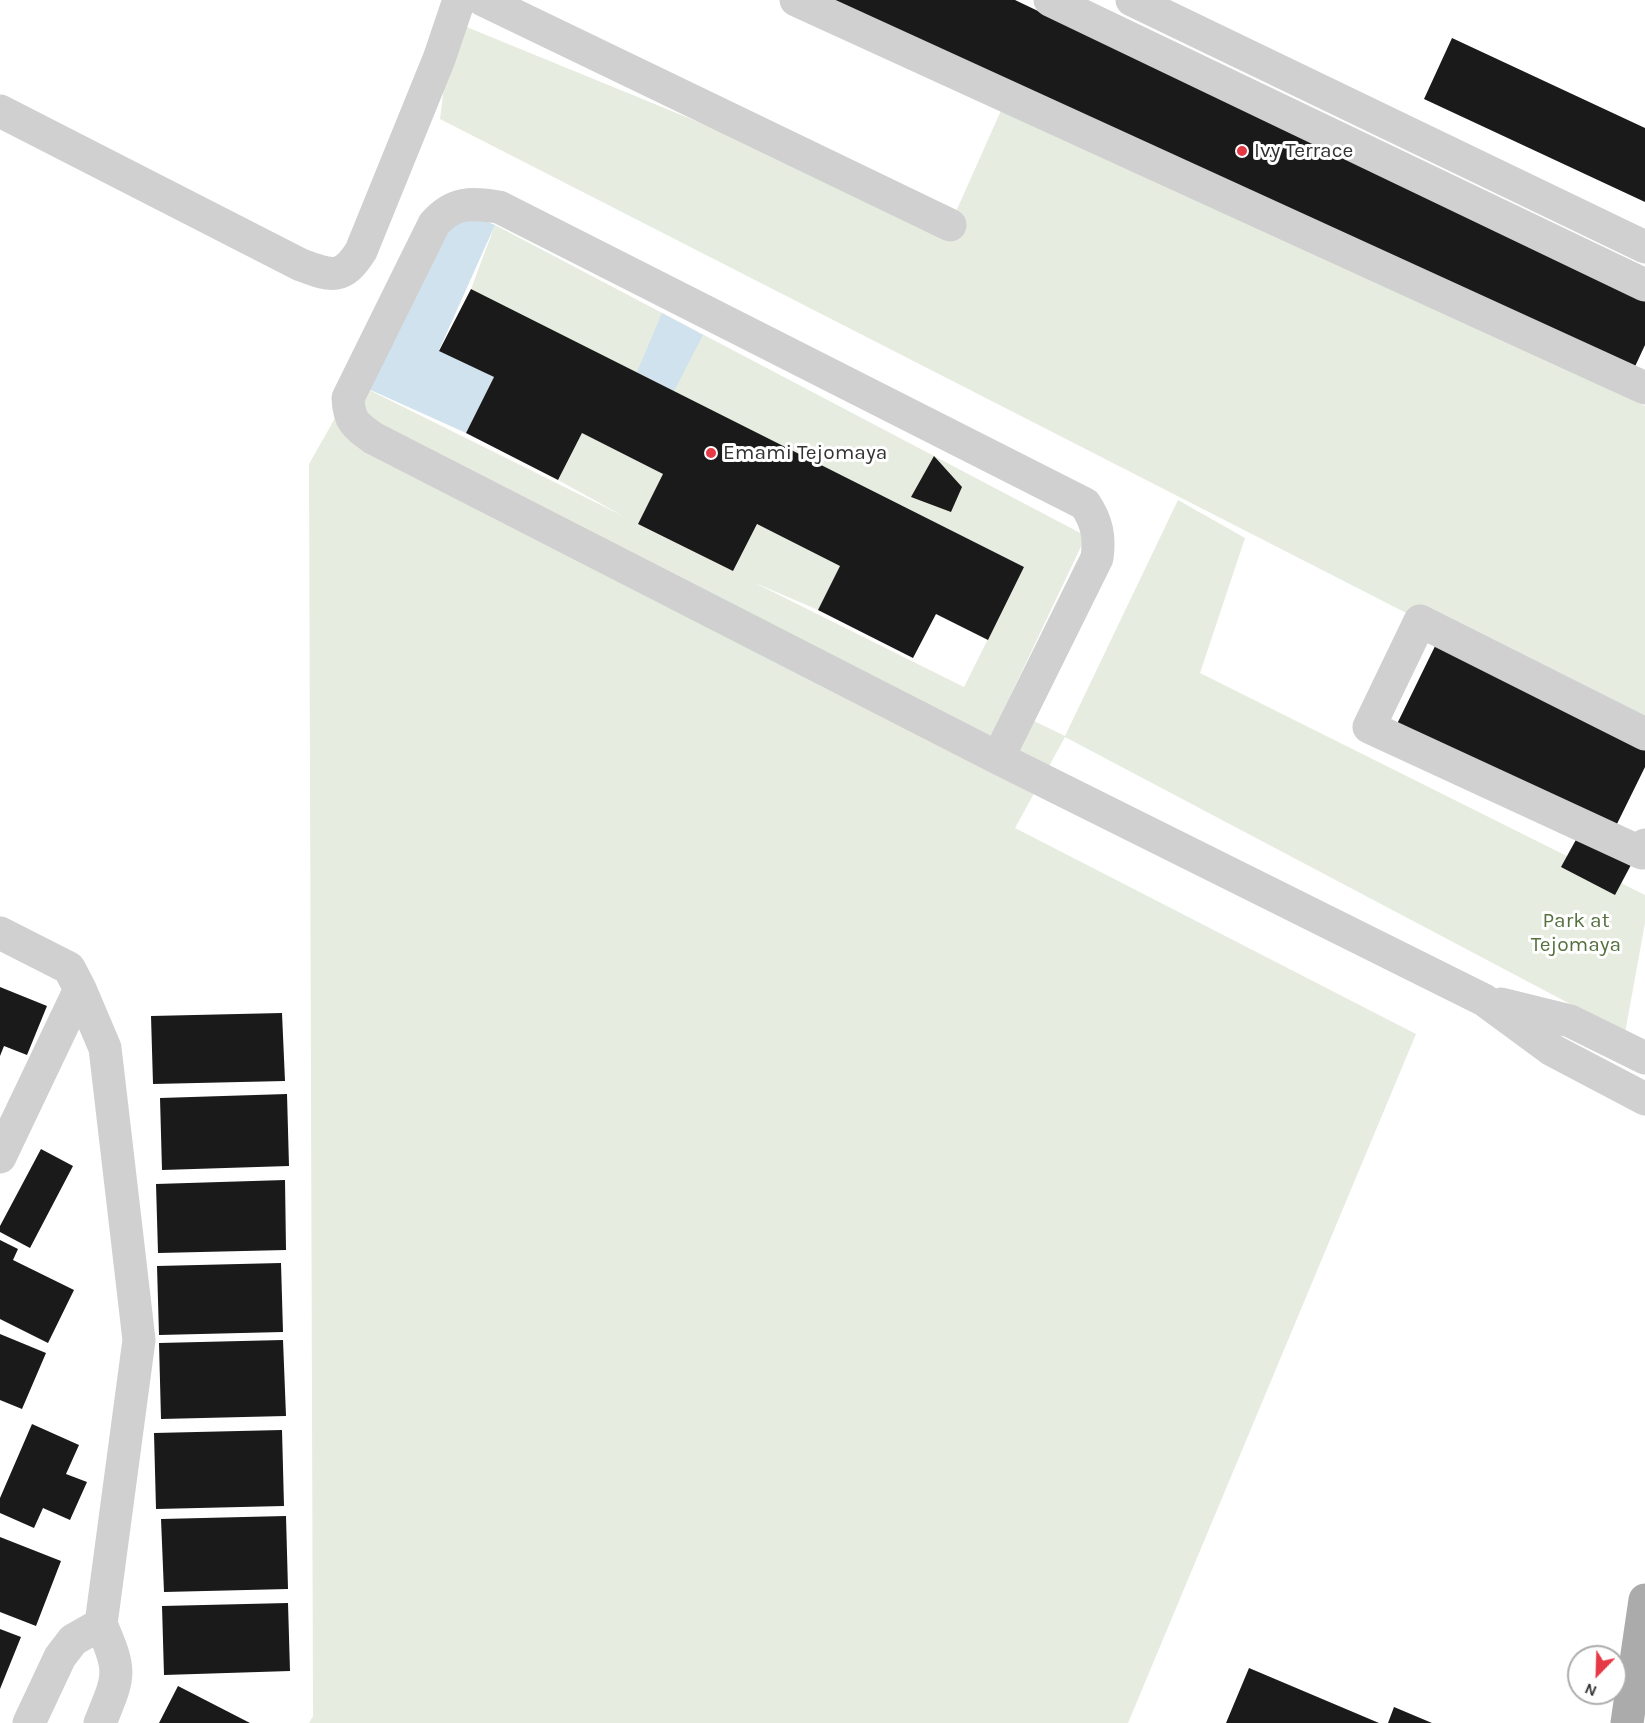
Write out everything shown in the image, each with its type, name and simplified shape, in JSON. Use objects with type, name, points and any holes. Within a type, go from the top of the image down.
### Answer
[{"type":"main road","points":[[1627,1723],[1645,1600]]},
{"type":"street","points":[[0,111],[301,265],[336,275],[347,270],[361,251],[439,59],[459,0]]},
{"type":"street","points":[[483,0],[950,225]]},
{"type":"street","points":[[796,0],[1645,388]]},
{"type":"street","points":[[1050,0],[1645,285]]},
{"type":"street","points":[[1132,0],[1645,246]]},
{"type":"street","points":[[998,758],[1097,558],[1100,540],[1094,518],[1085,504],[499,207],[470,203],[446,211],[434,224],[348,398],[349,414],[357,427],[374,438],[998,758],[1484,1000],[1552,1050],[1645,1099]]},
{"type":"street","points":[[1645,734],[1420,621],[1369,727],[1642,853],[1645,844]]},
{"type":"street","points":[[0,933],[69,968],[105,1048],[139,1340],[101,1624],[115,1657],[117,1681],[100,1723]]},
{"type":"street","points":[[0,1156],[80,989]]},
{"type":"street","points":[[1484,1000],[1570,1021],[1645,1058]]},
{"type":"street","points":[[30,1723],[60,1657],[73,1640],[101,1624]]},
{"type":"green space","points":[[452,21],[950,225],[1003,106],[1645,406],[1645,735],[440,119]]},
{"type":"green space","name":"Park at Tejomaya","points":[[495,225],[1086,536],[1005,707],[1065,736],[1178,500],[1245,538],[1200,673],[1645,895],[1645,923],[1625,1033],[1065,737],[1015,828],[1416,1034],[1128,1723],[309,1723],[313,1716],[309,464],[355,383],[625,517],[558,480],[582,433],[663,474],[638,524],[733,571],[757,524],[840,566],[818,610],[753,582],[964,687],[1024,567],[471,289]]},
{"type":"water","points":[[454,208],[495,225],[439,350],[494,377],[466,433],[355,383]]},
{"type":"water","points":[[662,313],[703,335],[674,391],[637,372]]},
{"type":"building","name":"Ivy Terrace","points":[[830,0],[1015,0],[1645,301],[1645,345],[1632,373]]},
{"type":"building","points":[[1452,38],[1645,128],[1645,202],[1424,99]]},
{"type":"building","name":"Emami Tejomaya","points":[[471,289],[1024,567],[988,640],[936,614],[913,658],[818,610],[840,566],[757,524],[733,571],[638,524],[663,474],[582,433],[558,480],[466,433],[494,377],[439,351]]},
{"type":"building","points":[[934,456],[962,487],[951,512],[911,497]]},
{"type":"building","points":[[1439,638],[1645,734],[1645,767],[1614,830],[1397,724]]},
{"type":"building","points":[[1578,836],[1632,863],[1615,895],[1561,867]]},
{"type":"building","points":[[0,987],[47,1006],[27,1055],[4,1046],[0,1056]]},
{"type":"building","points":[[282,1013],[285,1081],[153,1084],[151,1016]]},
{"type":"building","points":[[287,1094],[289,1166],[162,1170],[160,1098]]},
{"type":"building","points":[[41,1149],[73,1166],[30,1248],[0,1232],[0,1226]]},
{"type":"building","points":[[285,1180],[286,1250],[158,1253],[156,1184]]},
{"type":"building","points":[[0,1240],[18,1249],[13,1260],[74,1290],[48,1343],[0,1319]]},
{"type":"building","points":[[281,1263],[283,1332],[159,1335],[157,1266]]},
{"type":"building","points":[[0,1334],[46,1353],[22,1409],[0,1400]]},
{"type":"building","points":[[283,1340],[286,1416],[161,1419],[159,1343]]},
{"type":"building","points":[[32,1424],[79,1445],[66,1474],[87,1482],[70,1520],[43,1508],[34,1528],[0,1513],[0,1498]]},
{"type":"building","points":[[282,1430],[284,1506],[156,1509],[154,1433]]},
{"type":"building","points":[[286,1516],[288,1589],[164,1592],[161,1519]]},
{"type":"building","points":[[0,1537],[61,1561],[36,1626],[0,1612]]},
{"type":"building","points":[[288,1603],[290,1671],[164,1675],[162,1606]]},
{"type":"building","points":[[0,1629],[21,1637],[0,1689]]},
{"type":"building","points":[[1249,1668],[1379,1723],[1226,1723]]},
{"type":"building","points":[[178,1686],[250,1723],[159,1723]]},
{"type":"building","points":[[1394,1707],[1432,1723],[1388,1723]]},
{"type":"place","name":"Ivy Terrace","points":[[1242,151]]},
{"type":"place","name":"Emami Tejomaya","points":[[711,453]]}]
